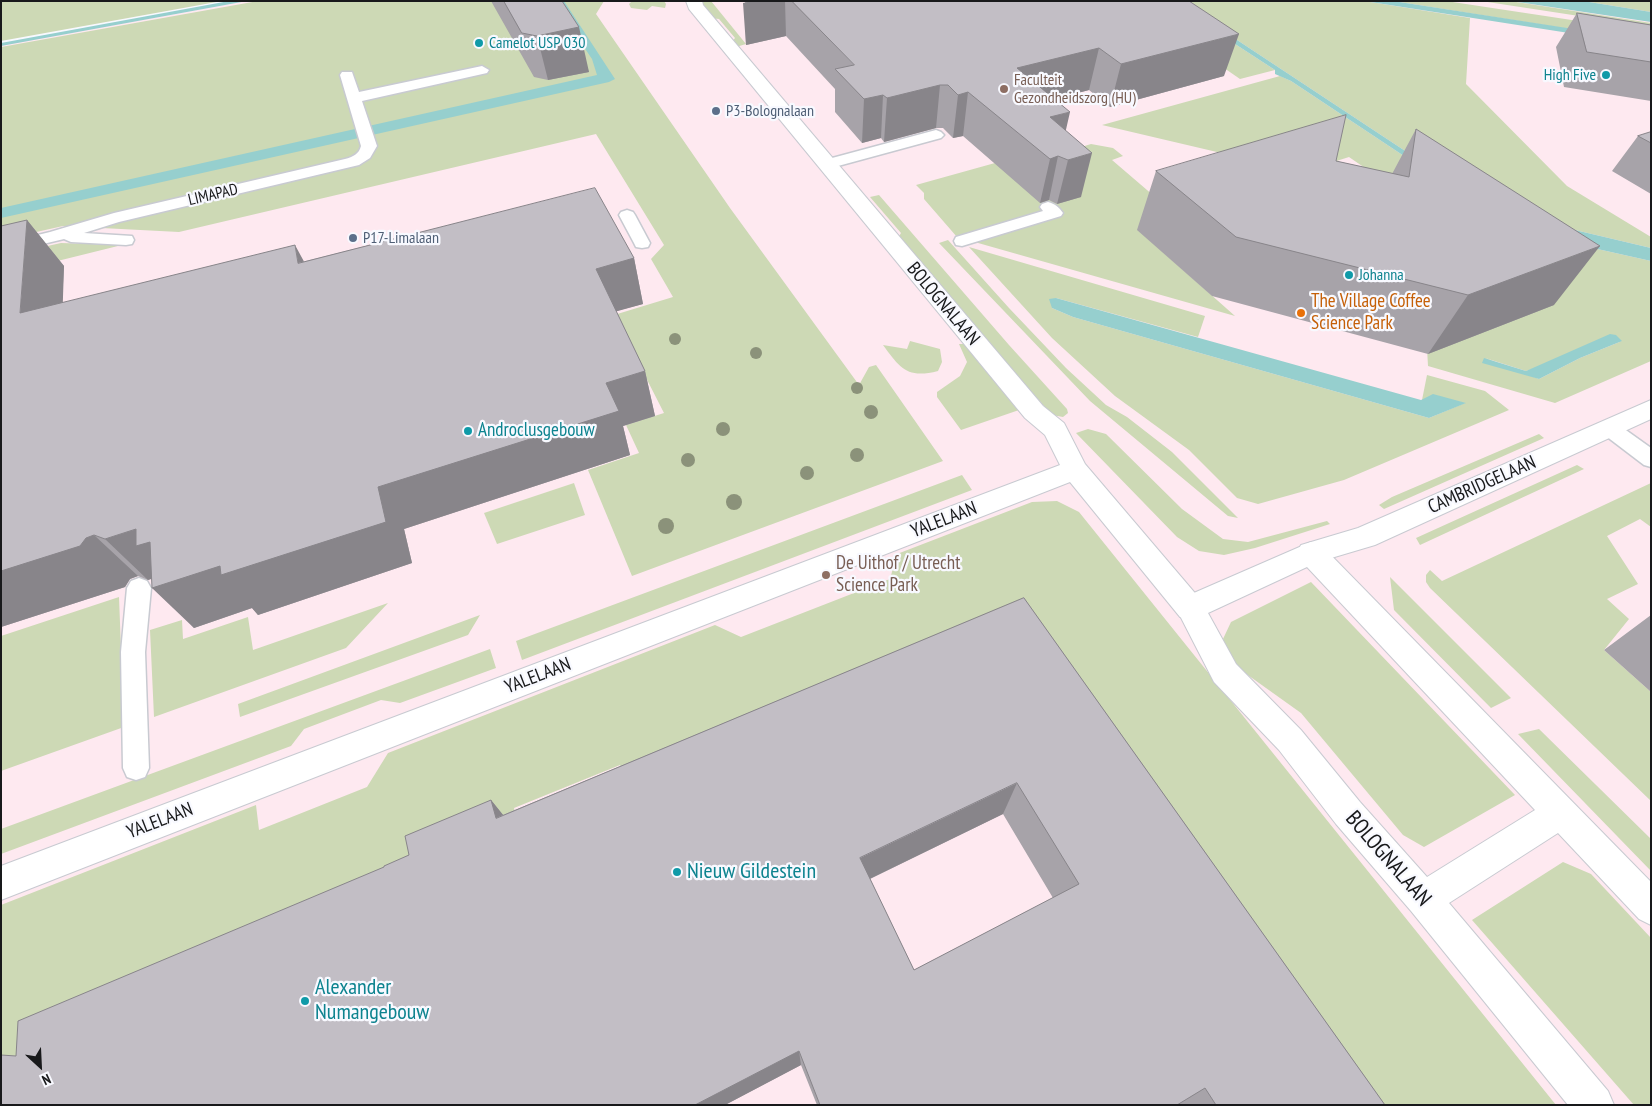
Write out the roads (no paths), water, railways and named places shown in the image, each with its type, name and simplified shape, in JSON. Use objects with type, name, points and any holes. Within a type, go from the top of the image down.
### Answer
[{"type":"street","name":"BOLOGNALAAN","points":[[694,1],[694,6],[720,38],[1034,412],[1055,429],[1075,470],[1190,608],[1225,673],[1290,740],[1348,812],[1594,1105]]},
{"type":"street","name":"CAMBRIDGELAAN","points":[[1311,554],[1365,538],[1651,409]]},
{"type":"street","name":"YALELAAN","points":[[1,883],[1075,470]]},
{"type":"street","points":[[1190,608],[1311,554],[1651,907]]},
{"type":"street","points":[[1423,899],[1560,813]]},
{"type":"lane","points":[[354,98],[482,70]]},
{"type":"lane","name":"LIMAPAD","points":[[1,249],[55,236],[114,218],[350,164],[364,156],[368,151],[365,132],[347,75]]},
{"type":"lane","points":[[827,164],[936,135]]},
{"type":"lane","points":[[962,241],[1055,213],[1048,207]]},
{"type":"lane","points":[[627,215],[642,243]]},
{"type":"lane","points":[[55,236],[126,240]]},
{"type":"lane","points":[[1609,428],[1651,459]]},
{"type":"lane","points":[[136,768],[133,652],[139,588]]},
{"type":"water","points":[[229,1],[247,1],[1,46],[1,43]]},
{"type":"water","points":[[553,1],[564,1],[615,79],[609,82],[1,218],[1,208],[597,75],[592,59]]},
{"type":"water","points":[[1169,1],[1178,1],[1481,201],[1503,213],[1651,248],[1651,261],[1517,231],[1291,81],[1275,74],[1275,70]]},
{"type":"water","points":[[1364,1],[1393,1],[1651,41],[1601,38]]},
{"type":"water","points":[[1511,1],[1583,1],[1651,12],[1651,22]]},
{"type":"water","points":[[1056,298],[1421,400],[1433,394],[1466,403],[1429,418],[1073,317],[1052,308],[1049,299]]},
{"type":"water","points":[[1610,334],[1616,335],[1622,341],[1580,358],[1539,379],[1482,363],[1484,358],[1526,371]]},
{"type":"place","name":"Camelot USP 030","points":[[479,43]]},
{"type":"place","name":"High Five","points":[[1606,75]]},
{"type":"place","name":"Faculteit Gezondheidszorg (HU)","points":[[1004,89]]},
{"type":"place","name":"P3-Bolognalaan","points":[[716,111]]},
{"type":"place","name":"P17-Limalaan","points":[[353,238]]},
{"type":"place","name":"Johanna","points":[[1349,275]]},
{"type":"place","name":"The Village Coffee Science Park","points":[[1301,313]]},
{"type":"place","name":"Androclusgebouw","points":[[468,431]]},
{"type":"place","name":"De Uithof / Utrecht Science Park","points":[[826,575]]},
{"type":"place","name":"Nieuw Gildestein","points":[[677,872]]},
{"type":"place","name":"Alexander Numangebouw","points":[[305,1001]]}]
